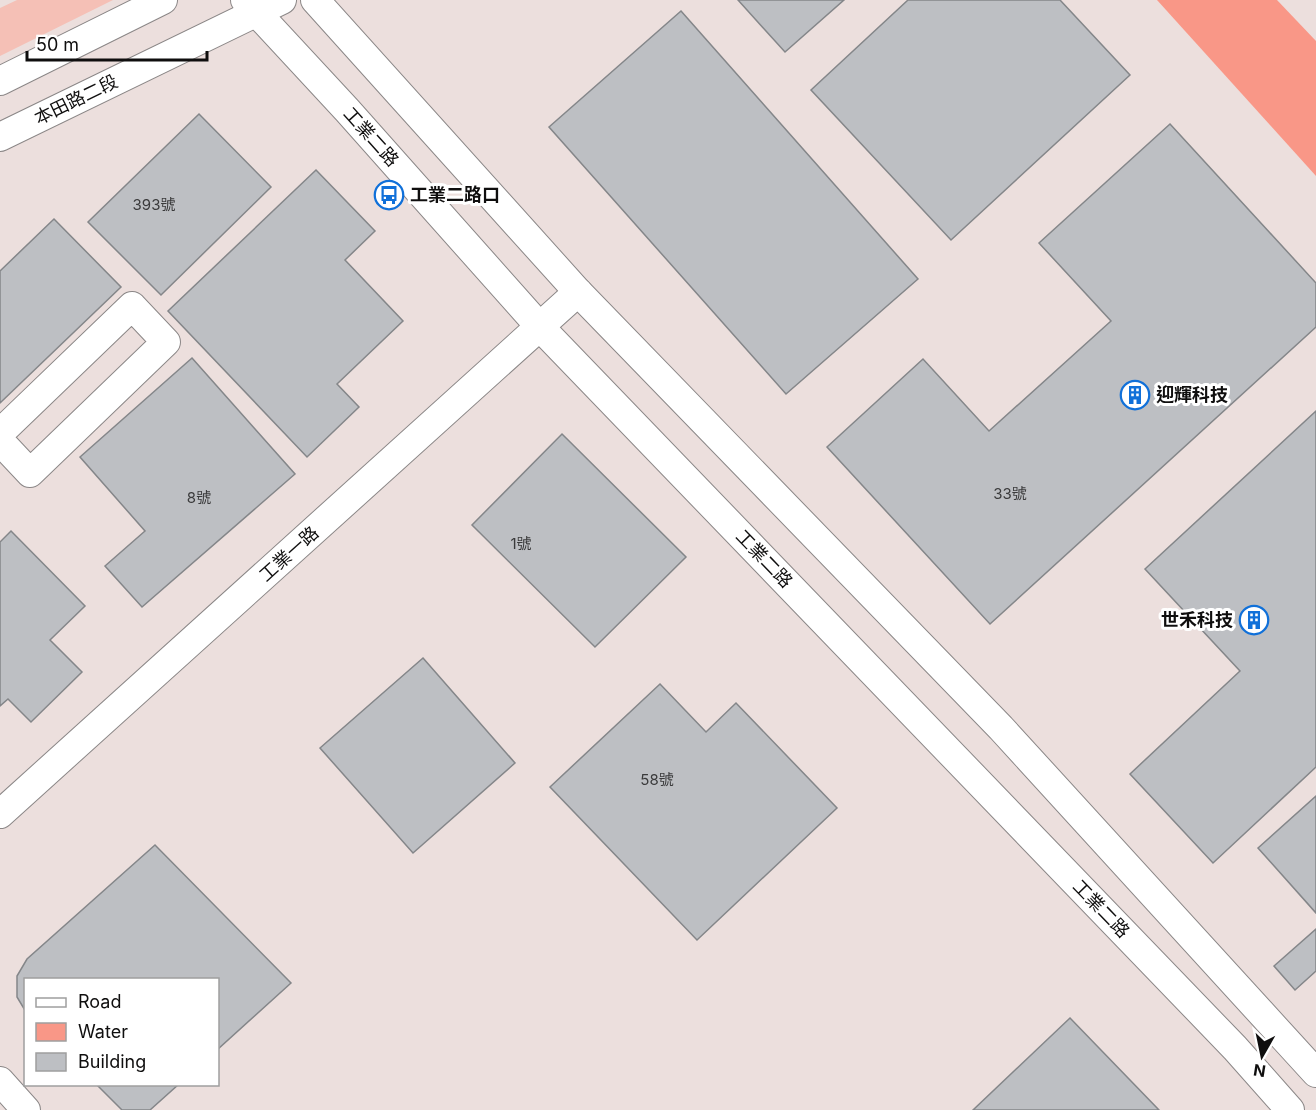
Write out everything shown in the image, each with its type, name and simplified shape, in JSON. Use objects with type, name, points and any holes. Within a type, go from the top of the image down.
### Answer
[{"type":"street","points":[[0,81],[163,0]]},
{"type":"street","name":"本田路二段","points":[[0,137],[251,6],[282,0]]},
{"type":"street","points":[[315,0],[578,292],[1001,728],[1316,1073]]},
{"type":"street","name":"工業二路","points":[[251,6],[540,327],[1227,1040],[1290,1110]]},
{"type":"street","name":"工業一路","points":[[0,814],[578,292]]},
{"type":"street","points":[[0,433],[132,306],[166,342],[30,473],[0,441]]},
{"type":"street","points":[[0,1082],[26,1110]]},
{"type":"shaded area","points":[[0,0],[1316,0],[1316,1110],[0,1110]]},
{"type":"shaded area","points":[[17,0],[113,0],[0,56],[0,8]]},
{"type":"water","points":[[1157,0],[1277,0],[1316,41],[1316,176]]},
{"type":"building","points":[[738,0],[844,0],[785,52]]},
{"type":"building","points":[[908,0],[1060,0],[1130,75],[951,240],[811,90]]},
{"type":"building","points":[[681,11],[918,279],[786,394],[549,127]]},
{"type":"building","points":[[199,114],[271,187],[161,295],[88,222]]},
{"type":"building","name":"迎輝科技","points":[[1170,124],[1316,283],[1316,327],[990,624],[827,447],[923,359],[989,431],[1111,321],[1039,243]]},
{"type":"building","points":[[316,170],[375,231],[345,260],[403,321],[337,384],[359,407],[307,457],[168,311]]},
{"type":"building","points":[[54,219],[121,287],[0,403],[0,271]]},
{"type":"building","points":[[192,358],[295,474],[142,607],[105,566],[145,531],[80,457]]},
{"type":"building","name":"世禾科技","points":[[1316,411],[1316,767],[1213,863],[1130,774],[1240,671],[1145,569]]},
{"type":"building","points":[[562,434],[686,557],[595,647],[472,525]]},
{"type":"building","points":[[11,531],[85,606],[50,640],[82,672],[31,722],[8,699],[0,706],[0,542]]},
{"type":"building","points":[[423,658],[515,763],[413,853],[320,748]]},
{"type":"building","points":[[660,684],[706,732],[736,703],[837,808],[697,940],[550,787]]},
{"type":"building","points":[[1316,796],[1316,913],[1258,848]]},
{"type":"building","points":[[155,845],[291,983],[219,1048],[219,978],[24,978],[24,1009],[17,997],[17,976],[27,959]]},
{"type":"building","points":[[1316,929],[1316,971],[1295,990],[1274,966]]},
{"type":"building","points":[[1070,1018],[1159,1110],[973,1110]]},
{"type":"building","points":[[98,1086],[177,1086],[150,1110],[122,1110]]},
{"type":"place","name":"工業二路口","points":[[389,195]]},
{"type":"place","name":"迎輝科技","points":[[1135,395]]},
{"type":"place","name":"世禾科技","points":[[1254,620]]}]
